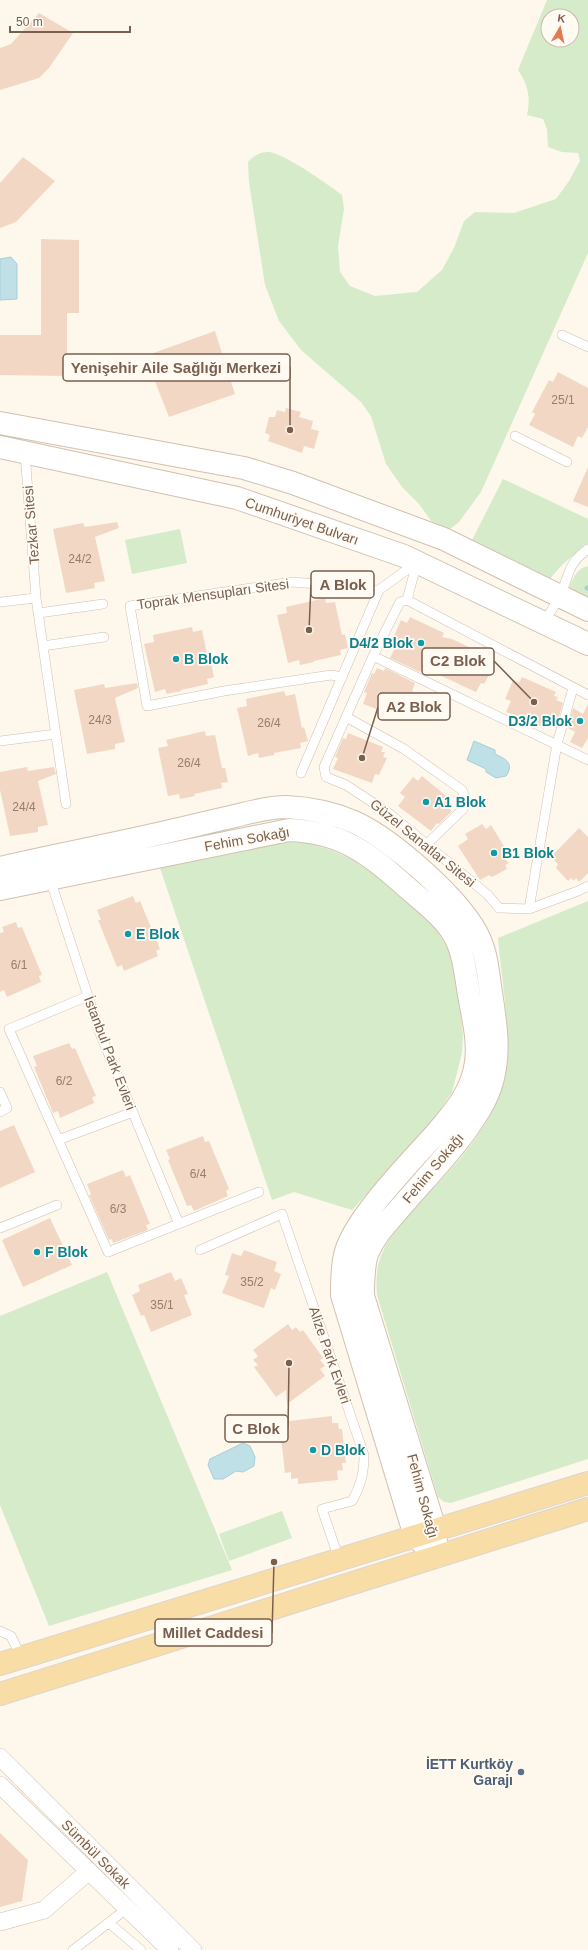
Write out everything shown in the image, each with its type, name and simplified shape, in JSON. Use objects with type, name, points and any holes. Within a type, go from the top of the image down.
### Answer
[{"type":"main road","points":[[0,1664],[588,1482]]},
{"type":"main road","points":[[0,1694],[588,1509]]},
{"type":"street","points":[[0,423],[244,468],[293,483],[431,534],[588,610]]},
{"type":"street","name":"Cumhuriyet Bulvarı","points":[[0,447],[25,451],[219,493],[397,553],[588,644]]},
{"type":"street","points":[[417,562],[431,534]]},
{"type":"street","name":"Fehim Sokağı","points":[[0,889],[47,868],[163,833],[263,809],[284,807],[304,808],[331,813],[356,823],[378,836],[408,859],[460,907],[480,940],[486,961],[496,1025],[497,1047],[491,1087],[482,1107],[462,1136],[376,1236],[367,1256],[363,1296],[425,1533],[437,1556]]},
{"type":"street","name":"Fehim Sokağı","points":[[0,868],[47,868]]},
{"type":"street","name":"Sümbül Sokak","points":[[0,1757],[134,1904],[165,1948]]},
{"type":"street","name":"Sümbül Sokak","points":[[0,1785],[89,1872],[194,1950]]},
{"type":"street","points":[[0,1922],[44,1910],[89,1872]]},
{"type":"lane","points":[[562,335],[588,347]]},
{"type":"lane","points":[[515,436],[567,462]]},
{"type":"lane","name":"Tezkar Sitesi","points":[[25,451],[36,598],[66,804]]},
{"type":"lane","points":[[544,623],[560,596],[568,571],[578,557],[588,549]]},
{"type":"lane","points":[[301,773],[379,590],[417,562]]},
{"type":"lane","name":"Güzel Sanatlar Sitesi","points":[[417,562],[407,600],[400,602],[373,656],[324,767],[326,776],[346,785],[390,814],[488,895],[499,908],[529,909],[578,892],[588,886]]},
{"type":"lane","name":"Toprak Mensupları Sitesi","points":[[342,677],[331,675],[224,691],[147,706],[130,606],[292,582],[370,592],[379,590]]},
{"type":"lane","points":[[0,602],[36,598]]},
{"type":"lane","points":[[407,600],[588,695]]},
{"type":"lane","points":[[39,613],[103,604]]},
{"type":"lane","points":[[43,646],[104,638]]},
{"type":"lane","points":[[373,656],[588,760]]},
{"type":"lane","points":[[529,909],[557,744],[573,688]]},
{"type":"lane","points":[[346,717],[404,749],[462,790],[466,800],[463,809],[427,844]]},
{"type":"lane","points":[[0,742],[56,734]]},
{"type":"lane","name":"İstanbul Park Evleri","points":[[47,868],[100,1033],[180,1224]]},
{"type":"lane","points":[[88,996],[9,1029],[108,1252],[259,1192]]},
{"type":"lane","points":[[0,1092],[7,1108],[0,1112]]},
{"type":"lane","points":[[58,1140],[133,1112]]},
{"type":"lane","points":[[0,1228],[57,1205]]},
{"type":"lane","name":"Alize Park Evleri","points":[[200,1250],[282,1214],[364,1455],[364,1474],[360,1489],[352,1501],[322,1509],[339,1559]]},
{"type":"lane","points":[[0,1632],[12,1636],[21,1657]]},
{"type":"lane","points":[[73,1950],[134,1904]]},
{"type":"lane","points":[[109,1923],[141,1950]]},
{"type":"green space","points":[[547,0],[588,0],[588,253],[481,492],[459,522],[446,532],[433,531],[432,522],[419,504],[402,487],[386,464],[371,416],[361,402],[301,350],[279,321],[265,285],[249,182],[248,162],[261,153],[274,153],[305,169],[342,195],[344,209],[338,246],[340,272],[350,286],[375,296],[417,292],[442,270],[454,248],[464,221],[475,212],[514,213],[556,199],[569,181],[580,161],[578,153],[562,152],[548,147],[547,129],[543,119],[527,115],[529,97],[524,81],[518,70],[540,17],[540,48],[580,48],[580,8],[544,8]]},
{"type":"green space","points":[[503,479],[588,519],[588,548],[580,551],[567,561],[541,591],[465,554]]},
{"type":"green space","points":[[180,529],[187,563],[132,574],[125,540]]},
{"type":"green space","points":[[588,566],[588,606],[568,595],[576,573]]},
{"type":"green space","points":[[266,843],[307,843],[331,850],[354,860],[371,872],[433,924],[450,952],[456,972],[463,1034],[462,1053],[452,1092],[418,1138],[352,1210],[294,1192],[272,1200],[160,868]]},
{"type":"green space","points":[[588,901],[588,1459],[451,1503],[444,1502],[438,1497],[377,1295],[377,1271],[379,1261],[387,1243],[395,1232],[451,1169],[475,1139],[494,1108],[500,1091],[507,1054],[506,1015],[498,938]]},
{"type":"green space","points":[[107,1272],[232,1570],[49,1626],[0,1505],[0,1316]]},
{"type":"green space","points":[[282,1511],[292,1538],[229,1561],[219,1534]]},
{"type":"water","points":[[11,257],[17,264],[17,299],[0,300],[0,259]]},
{"type":"water","points":[[474,741],[495,750],[495,754],[508,762],[509,772],[506,776],[496,778],[486,772],[486,769],[467,760]]},
{"type":"water","points":[[243,1443],[250,1446],[255,1457],[254,1466],[243,1472],[236,1471],[223,1479],[214,1479],[208,1465],[210,1459]]},
{"type":"building","points":[[39,13],[73,33],[49,68],[39,78],[0,90],[0,48],[11,44]]},
{"type":"building","points":[[23,157],[55,181],[16,222],[0,228],[0,183]]},
{"type":"building","points":[[41,239],[79,240],[79,313],[67,313],[67,376],[0,375],[0,335],[41,335]]},
{"type":"building","points":[[215,331],[235,394],[169,417],[145,356]]},
{"type":"building","points":[[558,372],[588,388],[588,427],[582,438],[578,436],[573,447],[529,425],[535,414],[532,412],[549,380],[553,382]]},
{"type":"building","points":[[286,408],[301,412],[299,417],[313,421],[311,429],[319,431],[314,449],[304,446],[302,453],[268,441],[270,435],[265,433],[269,417],[275,417],[277,410],[285,412]]},
{"type":"building","points":[[588,467],[588,507],[573,501]]},
{"type":"building","points":[[117,522],[119,528],[95,537],[105,581],[94,583],[95,588],[66,593],[53,529],[83,523],[85,527]]},
{"type":"building","points":[[325,598],[326,603],[335,602],[342,635],[345,634],[348,648],[340,650],[341,655],[314,662],[300,665],[299,660],[288,663],[277,615],[287,613],[286,607]]},
{"type":"building","points":[[410,617],[444,633],[442,637],[452,639],[490,657],[487,661],[491,662],[489,666],[493,668],[484,684],[481,683],[476,692],[422,667],[420,672],[390,658],[398,641],[393,638],[401,620],[407,623]]},
{"type":"building","name":"B Blok","points":[[192,627],[193,632],[202,630],[209,664],[211,663],[214,677],[207,679],[208,684],[181,691],[167,694],[165,689],[155,692],[144,644],[154,642],[153,635]]},
{"type":"building","points":[[377,668],[384,671],[385,668],[415,683],[412,691],[416,693],[409,709],[405,708],[401,718],[363,704],[367,693],[364,692],[372,673],[374,674]]},
{"type":"building","points":[[522,677],[556,692],[554,696],[558,697],[556,700],[563,703],[557,723],[548,719],[544,727],[506,712],[511,701],[505,699],[513,680],[519,683]]},
{"type":"building","points":[[137,683],[138,688],[115,698],[125,742],[115,744],[115,749],[87,754],[74,690],[104,684],[105,688]]},
{"type":"building","points":[[284,691],[286,696],[295,694],[302,728],[304,727],[308,741],[300,743],[301,748],[274,753],[274,755],[259,758],[258,753],[248,756],[237,708],[247,706],[246,699]]},
{"type":"building","name":"D3/2 Blok","points":[[588,704],[588,738],[582,748],[570,742],[575,732],[568,728],[573,708],[583,714]]},
{"type":"building","points":[[205,731],[206,736],[215,735],[222,768],[225,768],[228,782],[221,783],[222,788],[194,794],[195,796],[180,799],[179,794],[168,796],[158,748],[168,746],[166,740]]},
{"type":"building","points":[[348,733],[383,747],[381,752],[385,752],[383,757],[387,758],[379,775],[375,774],[372,783],[333,769],[338,758],[335,757],[343,738],[346,739]]},
{"type":"building","points":[[27,767],[28,771],[54,767],[56,774],[38,781],[48,825],[38,827],[38,832],[10,836],[0,790],[0,772]]},
{"type":"building","name":"A1 Blok","points":[[422,776],[451,800],[448,804],[452,805],[449,808],[452,811],[439,824],[437,823],[431,831],[398,806],[405,797],[400,793],[413,777],[418,781]]},
{"type":"building","name":"B1 Blok","points":[[482,824],[486,829],[491,825],[511,858],[506,860],[509,863],[505,865],[507,869],[492,877],[489,875],[480,880],[458,846],[468,839],[465,834]]},
{"type":"building","points":[[579,828],[588,837],[588,873],[579,882],[576,878],[574,881],[571,878],[568,881],[556,868],[558,864],[551,857]]},
{"type":"building","name":"E Blok","points":[[133,896],[136,903],[140,901],[160,949],[156,951],[158,956],[124,971],[122,965],[117,967],[98,920],[101,920],[97,910]]},
{"type":"building","points":[[16,922],[18,928],[22,927],[42,975],[39,976],[41,982],[7,997],[4,990],[0,992],[0,933],[4,932],[2,927]]},
{"type":"building","points":[[69,1043],[72,1049],[75,1048],[96,1096],[92,1097],[94,1103],[60,1118],[58,1111],[53,1113],[34,1067],[37,1066],[33,1056]]},
{"type":"building","points":[[14,1125],[35,1172],[0,1188],[0,1131]]},
{"type":"building","points":[[203,1136],[205,1142],[209,1141],[229,1189],[226,1191],[228,1196],[194,1211],[191,1205],[187,1206],[168,1160],[170,1159],[166,1150]]},
{"type":"building","points":[[123,1170],[126,1177],[130,1175],[150,1224],[146,1225],[148,1230],[113,1243],[112,1239],[109,1240],[89,1195],[91,1194],[87,1184]]},
{"type":"building","name":"F Blok","points":[[50,1218],[72,1265],[23,1287],[2,1240]]},
{"type":"building","points":[[244,1250],[277,1262],[274,1271],[281,1274],[275,1290],[271,1288],[264,1308],[222,1293],[229,1276],[225,1275],[232,1253],[241,1256]]},
{"type":"building","points":[[171,1272],[175,1281],[181,1278],[188,1294],[184,1295],[192,1315],[151,1332],[144,1315],[141,1316],[132,1295],[140,1291],[138,1285]]},
{"type":"building","points":[[288,1324],[292,1330],[296,1327],[300,1332],[303,1330],[323,1358],[320,1360],[325,1366],[320,1369],[325,1376],[287,1404],[286,1390],[276,1397],[254,1367],[258,1365],[253,1360],[258,1356],[253,1350]]},
{"type":"building","name":"D Blok","points":[[332,1416],[332,1423],[338,1423],[339,1429],[342,1429],[346,1463],[342,1463],[343,1470],[337,1471],[338,1480],[298,1484],[298,1478],[291,1479],[291,1472],[285,1473],[281,1437],[285,1436],[284,1430],[290,1429],[289,1421]]},
{"type":"building","points":[[0,1833],[28,1860],[22,1901],[0,1907]]},
{"type":"place","name":"Yenişehir Aile Sağlığı Merkezi","points":[[290,430]]},
{"type":"place","name":"A Blok","points":[[309,630]]},
{"type":"place","name":"D4/2 Blok","points":[[421,643]]},
{"type":"place","name":"B Blok","points":[[176,659]]},
{"type":"place","name":"C2 Blok","points":[[534,702]]},
{"type":"place","name":"D3/2 Blok","points":[[580,721]]},
{"type":"place","name":"A2 Blok","points":[[362,758]]},
{"type":"place","name":"A1 Blok","points":[[426,802]]},
{"type":"place","name":"B1 Blok","points":[[494,853]]},
{"type":"place","name":"E Blok","points":[[128,934]]},
{"type":"place","name":"F Blok","points":[[37,1252]]},
{"type":"place","name":"C Blok","points":[[289,1363]]},
{"type":"place","name":"D Blok","points":[[313,1450]]},
{"type":"place","name":"Millet Caddesi","points":[[274,1562]]},
{"type":"place","name":"İETT Kurtköy Garajı","points":[[521,1772]]}]
